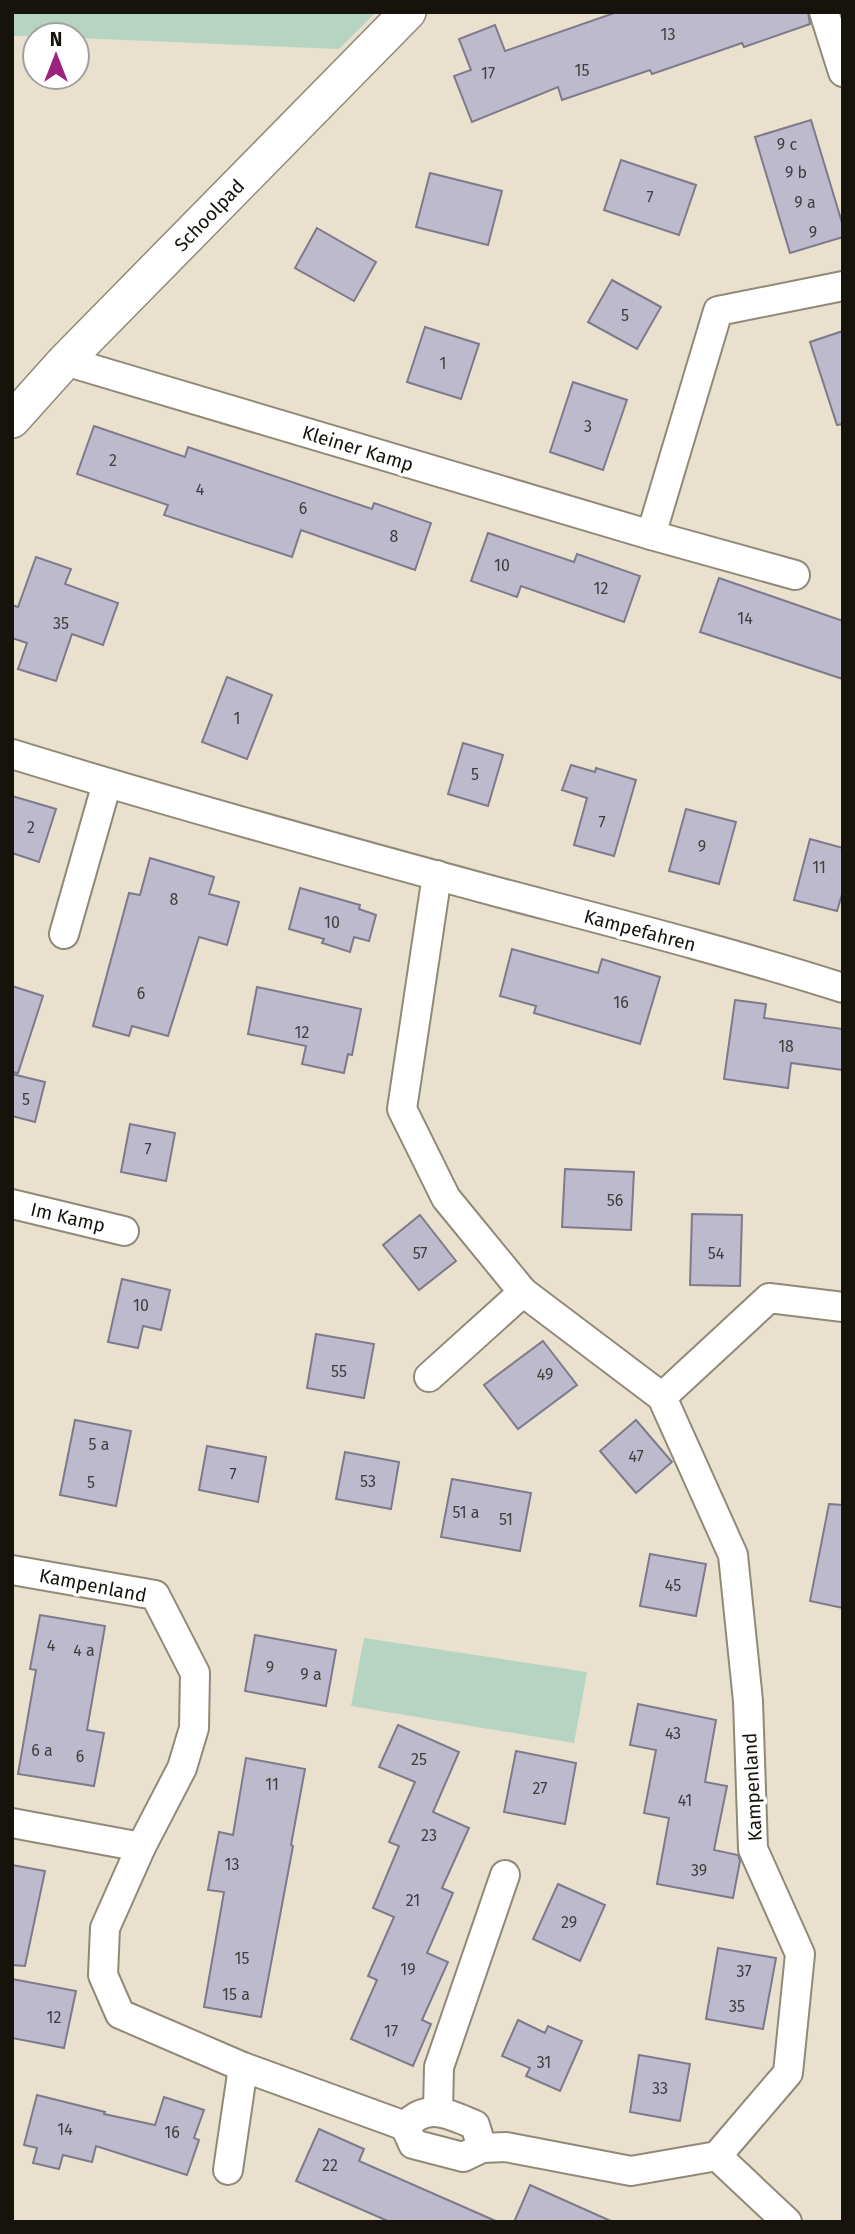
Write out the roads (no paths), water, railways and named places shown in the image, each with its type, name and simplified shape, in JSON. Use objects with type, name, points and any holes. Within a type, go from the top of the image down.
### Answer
[{"type":"street","name":"Schoolpad","points":[[12,420],[65,361],[408,12]]},
{"type":"street","points":[[824,12],[843,72]]},
{"type":"street","points":[[651,535],[718,311],[843,286]]},
{"type":"street","name":"Kleiner Kamp","points":[[65,361],[651,535],[795,575]]},
{"type":"street","name":"Kampefahren","points":[[12,754],[436,876],[773,966],[843,988]]},
{"type":"street","points":[[64,934],[107,783]]},
{"type":"street","name":"Kampenland","points":[[12,1570],[155,1595],[195,1673],[194,1728],[182,1768],[141,1847],[105,1928],[103,1975],[120,2014],[243,2067],[405,2126],[413,2144],[463,2157],[482,2148],[506,2147],[631,2171],[718,2156],[788,2073],[800,1954],[754,1849],[748,1701],[733,1556],[662,1397],[523,1292],[446,1198],[401,1109],[436,876]]},
{"type":"street","name":"Im Kamp","points":[[12,1204],[124,1231]]},
{"type":"street","points":[[429,1377],[523,1292]]},
{"type":"street","points":[[662,1397],[769,1298],[843,1307]]},
{"type":"street","points":[[12,1824],[141,1847]]},
{"type":"street","points":[[438,2110],[439,2067],[505,1875]]},
{"type":"street","points":[[228,2171],[243,2067]]},
{"type":"street","points":[[405,2126],[412,2118],[438,2110],[475,2125],[482,2148]]},
{"type":"street","points":[[718,2156],[787,2222]]}]
